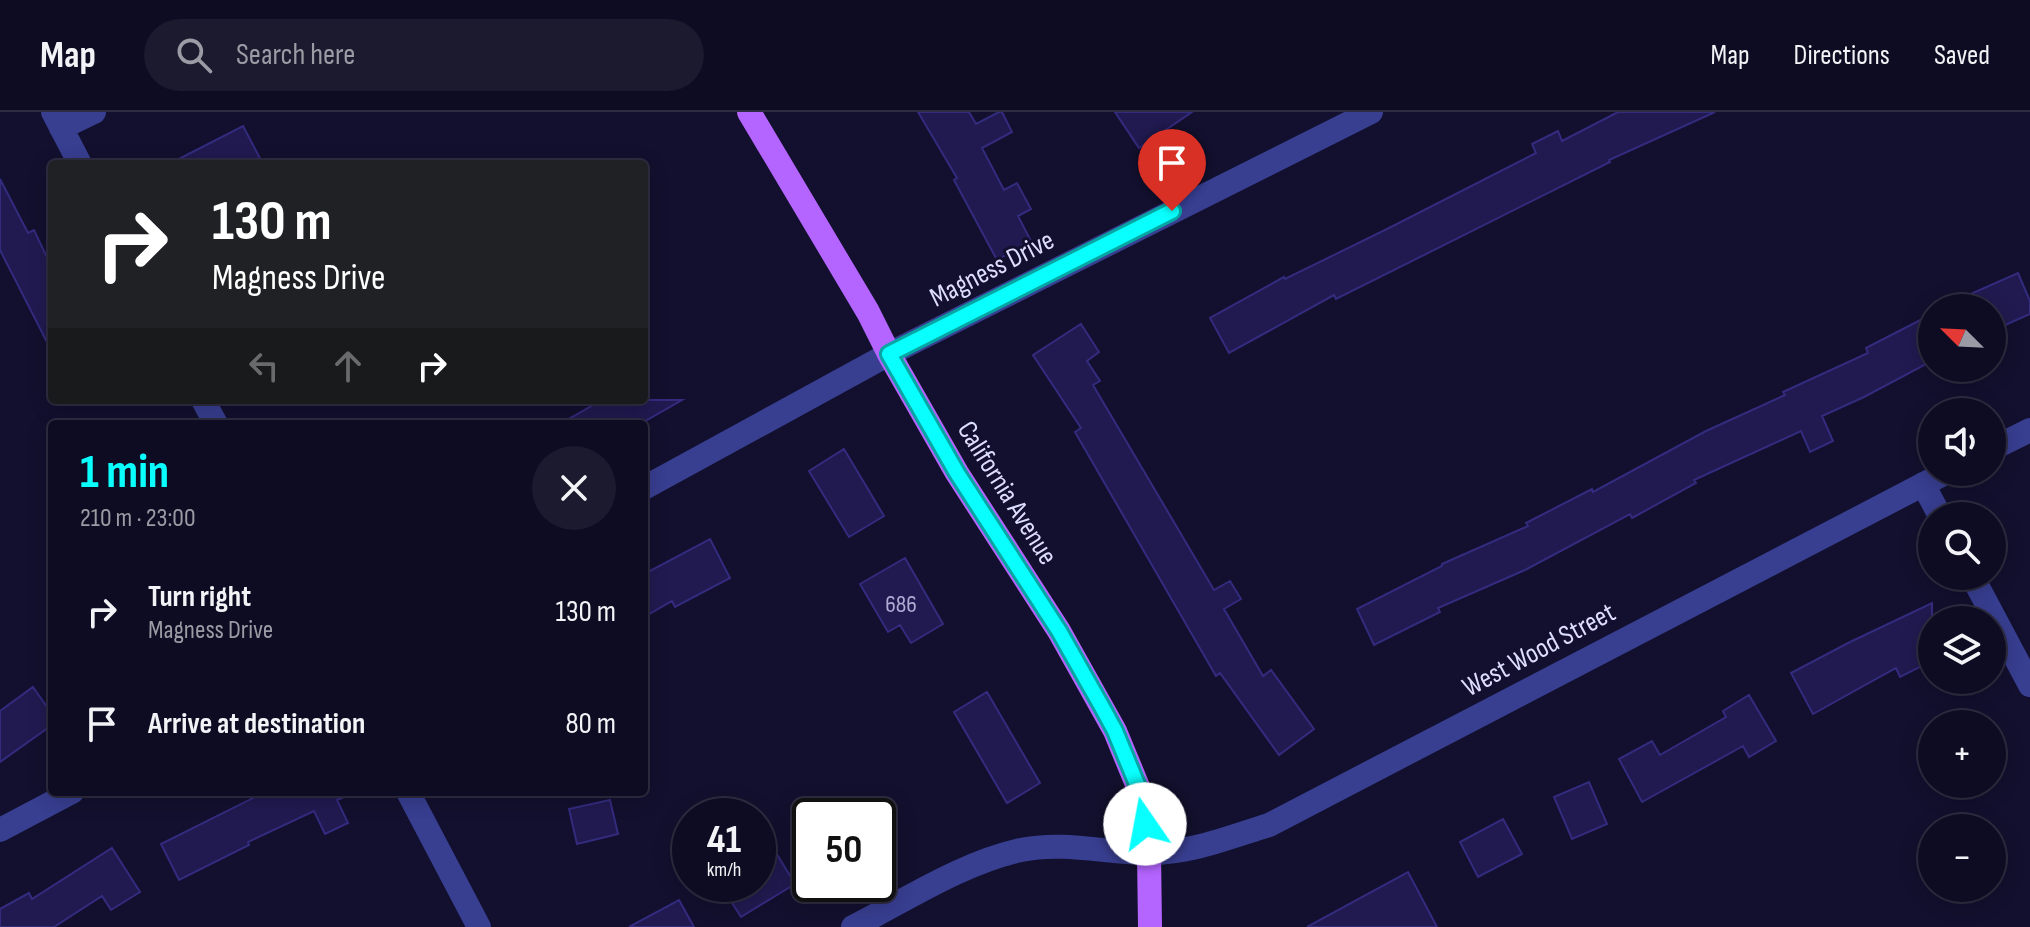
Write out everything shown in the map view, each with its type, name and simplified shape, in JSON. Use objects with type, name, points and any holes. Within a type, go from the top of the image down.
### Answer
[{"type":"main road","name":"California Avenue","points":[[749,112],[868,312],[957,473],[1059,631],[1115,731],[1141,794],[1149,853],[1150,927]]},
{"type":"street","points":[[78,160],[57,120],[94,112]]},
{"type":"street","name":"Magness Drive","points":[[648,486],[889,354],[1371,112]]},
{"type":"street","points":[[2006,442],[2030,430]]},
{"type":"street","name":"West Wood Street","points":[[853,927],[974,865],[1020,851],[1066,846],[1149,853],[1195,848],[1269,825],[1919,486]]},
{"type":"street","points":[[1979,590],[2030,685]]},
{"type":"street","points":[[0,830],[64,796]]},
{"type":"street","points":[[410,796],[479,927]]},
{"type":"building","points":[[918,112],[969,112],[976,124],[1002,112],[1012,132],[982,148],[1004,190],[1017,183],[1031,209],[1018,216],[1031,241],[997,260],[954,180],[957,178]]},
{"type":"building","points":[[1115,112],[1192,112],[1139,148]]},
{"type":"building","points":[[1618,112],[1715,112],[1609,160],[1336,299],[1334,295],[1229,353],[1210,318],[1284,277],[1536,153],[1532,144],[1558,131],[1562,141]]},
{"type":"building","points":[[243,126],[261,160],[177,160]]},
{"type":"building","points":[[0,179],[28,233],[34,230],[48,260],[48,344],[0,250]]},
{"type":"building","points":[[2018,273],[2030,301],[2030,314],[2006,325],[2006,294],[1971,294]]},
{"type":"building","points":[[1918,321],[1918,368],[1822,416],[1833,441],[1810,452],[1801,431],[1694,480],[1696,483],[1632,518],[1630,514],[1525,570],[1438,608],[1440,612],[1374,645],[1357,609],[1442,564],[1528,526],[1526,523],[1592,489],[1593,492],[1706,431],[1785,395],[1783,392],[1868,353],[1866,348]]},
{"type":"building","points":[[1081,324],[1099,352],[1087,361],[1100,381],[1093,385],[1214,590],[1230,581],[1241,599],[1224,609],[1263,676],[1271,670],[1314,729],[1279,755],[1220,673],[1216,676],[1075,432],[1081,428],[1033,355]]},
{"type":"building","points":[[648,400],[682,400],[647,420],[567,420],[595,404],[648,404]]},
{"type":"building","points":[[844,449],[884,516],[849,537],[809,471]]},
{"type":"building","points":[[710,539],[730,578],[675,607],[672,601],[648,615],[648,572]]},
{"type":"building","points":[[905,558],[943,624],[911,643],[900,625],[888,632],[860,584]]},
{"type":"building","points":[[1918,610],[1918,668],[1900,677],[1896,668],[1813,714],[1791,673]]},
{"type":"building","points":[[33,687],[48,708],[48,728],[0,762],[0,711]]},
{"type":"building","points":[[987,692],[1040,783],[1007,803],[954,712]]},
{"type":"building","points":[[1749,695],[1776,741],[1749,757],[1743,746],[1642,802],[1619,759],[1652,741],[1660,755],[1726,717],[1723,711]]},
{"type":"building","points":[[1589,782],[1607,824],[1572,839],[1554,797]]},
{"type":"building","points":[[257,796],[346,796],[337,800],[348,823],[325,834],[314,811],[248,842],[249,845],[179,880],[161,844]]},
{"type":"building","points":[[610,800],[618,834],[577,844],[569,809]]},
{"type":"building","points":[[1503,819],[1522,854],[1478,877],[1460,842]]},
{"type":"building","points":[[112,848],[140,892],[111,910],[102,896],[54,927],[0,927],[0,909],[29,893],[32,899]]},
{"type":"building","points":[[776,853],[792,879],[792,886],[776,896]]},
{"type":"building","points":[[1408,872],[1437,927],[1307,927]]},
{"type":"building","points":[[680,902],[694,927],[629,927]]},
{"type":"building","points":[[731,902],[766,902],[741,917]]},
{"type":"route","points":[[1145,824],[1141,794],[1102,707],[1059,631],[957,473],[889,354],[1172,211]]}]
